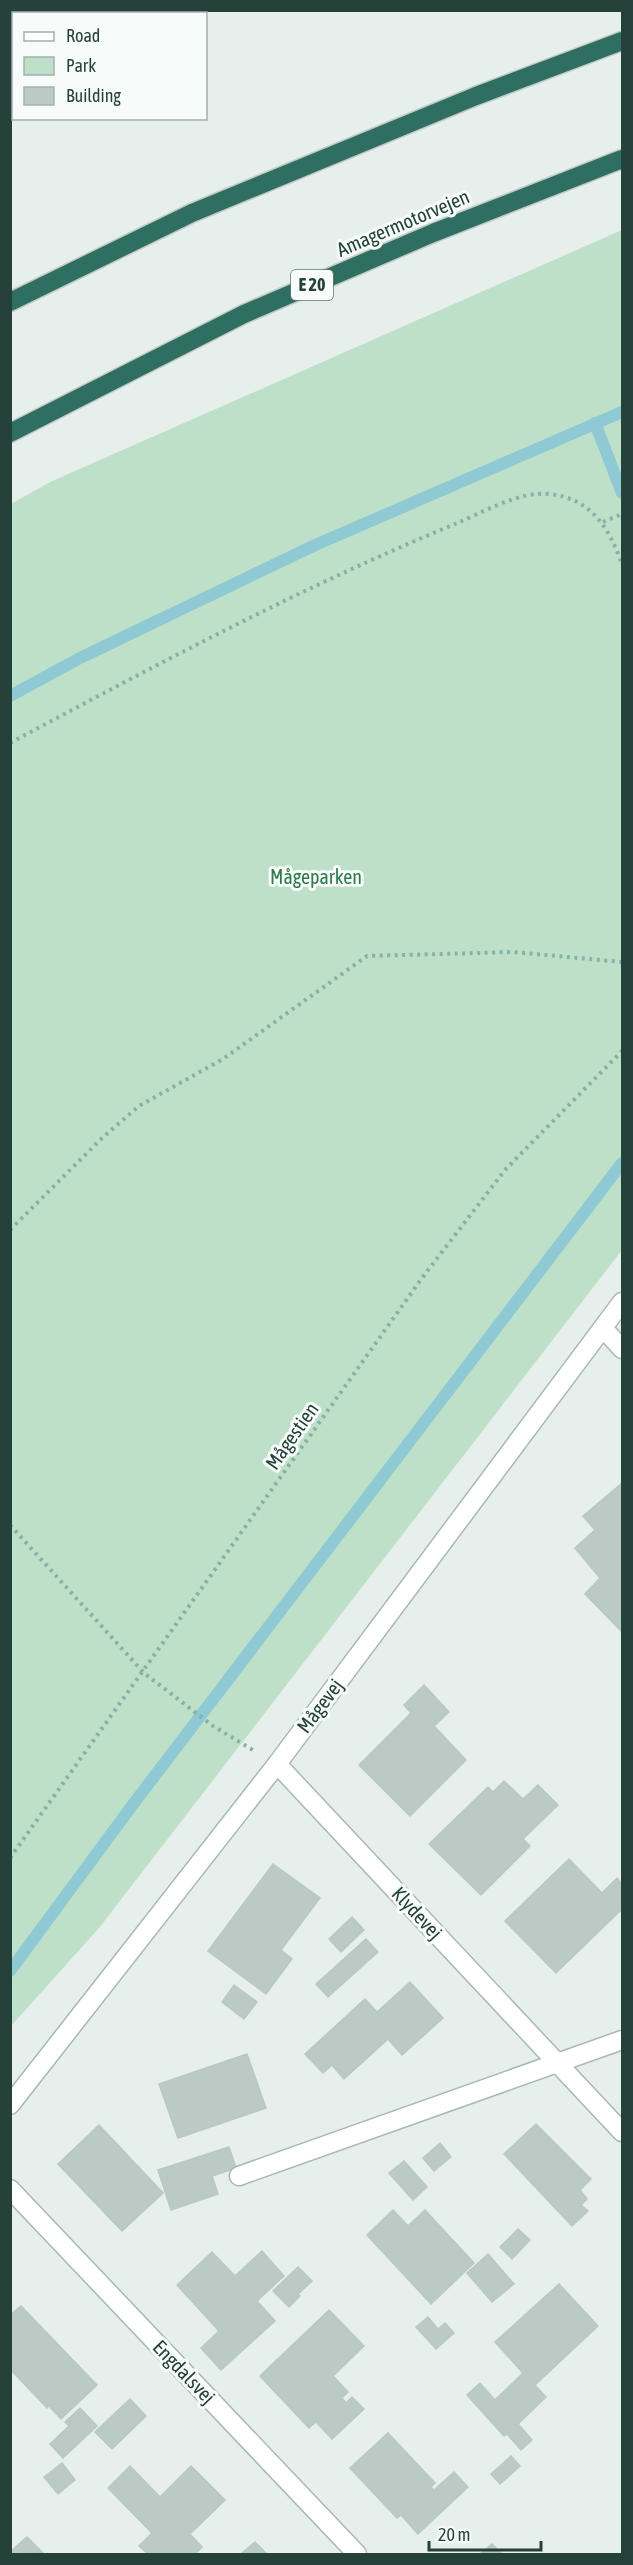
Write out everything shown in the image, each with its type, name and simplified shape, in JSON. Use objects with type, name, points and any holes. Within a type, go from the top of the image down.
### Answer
[{"type":"highway","points":[[10,302],[192,213],[476,96],[622,41]]},
{"type":"highway","name":"Amagermotorvejen","points":[[10,433],[244,314],[434,233],[622,159]]},
{"type":"street","name":"Mågevej","points":[[10,2105],[277,1764],[622,1302]]},
{"type":"street","points":[[603,1328],[622,1349]]},
{"type":"street","name":"Klydevej","points":[[277,1764],[622,2132]]},
{"type":"street","points":[[239,2176],[622,2040]]},
{"type":"street","name":"Engdalsvej","points":[[10,2189],[357,2554]]},
{"type":"path","points":[[10,743],[168,659],[401,546],[519,498],[547,494],[575,500],[603,522],[614,541],[622,564]]},
{"type":"path","points":[[603,522],[622,514]]},
{"type":"path","points":[[10,1230],[101,1139],[139,1106],[223,1059],[367,956],[513,952],[622,962]]},
{"type":"path","name":"Mågestien","points":[[10,1858],[144,1673],[422,1278],[505,1170],[622,1051]]},
{"type":"path","points":[[10,1525],[144,1673],[213,1726],[277,1764]]},
{"type":"green space","name":"Mågeparken","points":[[622,230],[622,1250],[99,1928],[11,2026],[11,504],[50,482]]},
{"type":"building","points":[[622,1483],[622,1632],[585,1594],[600,1578],[575,1548],[595,1530],[583,1516]]},
{"type":"building","points":[[424,1685],[449,1712],[434,1726],[466,1760],[410,1816],[359,1765],[411,1713],[404,1705]]},
{"type":"building","points":[[504,1781],[523,1799],[538,1785],[558,1805],[523,1839],[530,1846],[481,1895],[429,1844],[488,1787],[493,1792]]},
{"type":"building","points":[[569,1859],[602,1893],[617,1878],[622,1884],[622,1909],[556,1973],[505,1921]]},
{"type":"building","points":[[273,1864],[320,1898],[281,1950],[292,1959],[266,1994],[208,1951]]},
{"type":"building","points":[[352,1917],[364,1930],[341,1952],[329,1939]]},
{"type":"building","points":[[366,1939],[378,1952],[328,1997],[316,1984]]},
{"type":"building","points":[[410,1982],[443,2018],[402,2055],[388,2039],[344,2079],[332,2065],[323,2073],[305,2054],[365,1999],[377,2012]]},
{"type":"building","points":[[234,1985],[257,2002],[244,2019],[222,2002]]},
{"type":"building","points":[[247,2054],[266,2108],[178,2138],[159,2084]]},
{"type":"building","points":[[536,2124],[591,2179],[580,2190],[587,2199],[581,2205],[588,2211],[572,2226],[504,2154]]},
{"type":"building","points":[[99,2125],[163,2193],[122,2231],[58,2164]]},
{"type":"building","points":[[440,2143],[451,2157],[434,2171],[423,2158]]},
{"type":"building","points":[[229,2147],[236,2168],[212,2176],[218,2194],[171,2210],[158,2170]]},
{"type":"building","points":[[404,2161],[427,2187],[413,2200],[389,2173]]},
{"type":"building","points":[[393,2210],[408,2226],[425,2210],[474,2263],[431,2304],[367,2235]]},
{"type":"building","points":[[518,2229],[530,2240],[512,2259],[500,2247]]},
{"type":"building","points":[[262,2251],[284,2276],[257,2301],[275,2321],[221,2370],[201,2348],[219,2331],[177,2285],[212,2252],[235,2276]]},
{"type":"building","points":[[488,2254],[514,2284],[492,2302],[467,2273]]},
{"type":"building","points":[[298,2267],[312,2281],[298,2294],[300,2296],[289,2307],[273,2291]]},
{"type":"building","points":[[559,2284],[598,2326],[535,2385],[546,2397],[518,2424],[532,2440],[521,2450],[507,2434],[504,2436],[467,2395],[480,2383],[495,2400],[523,2373],[495,2342]]},
{"type":"building","points":[[21,2306],[97,2385],[61,2419],[49,2406],[47,2408],[10,2369],[10,2315]]},
{"type":"building","points":[[329,2310],[364,2346],[333,2376],[348,2392],[342,2398],[346,2403],[352,2397],[364,2409],[332,2439],[316,2422],[309,2428],[260,2376]]},
{"type":"building","points":[[428,2317],[438,2329],[445,2323],[454,2333],[436,2349],[416,2327]]},
{"type":"building","points":[[130,2399],[146,2416],[112,2449],[95,2432]]},
{"type":"building","points":[[80,2408],[97,2426],[63,2458],[50,2444],[69,2426],[65,2422]]},
{"type":"building","points":[[388,2433],[435,2483],[431,2487],[434,2490],[454,2472],[468,2487],[418,2534],[401,2515],[397,2518],[350,2468]]},
{"type":"building","points":[[511,2456],[520,2466],[500,2484],[491,2474]]},
{"type":"building","points":[[62,2463],[75,2480],[58,2494],[44,2477]]},
{"type":"building","points":[[130,2466],[160,2497],[191,2466],[225,2500],[190,2534],[202,2547],[195,2554],[148,2554],[139,2546],[152,2533],[108,2488]]},
{"type":"building","points":[[27,2537],[43,2553],[10,2554],[10,2552]]},
{"type":"building","points":[[255,2542],[267,2554],[241,2554]]},
{"type":"building","points":[[492,2544],[502,2554],[480,2554]]},
{"type":"waterway","points":[[10,696],[80,658],[313,546],[622,412]]},
{"type":"waterway","points":[[595,423],[622,493]]},
{"type":"waterway","points":[[10,1971],[134,1803],[622,1163]]}]
